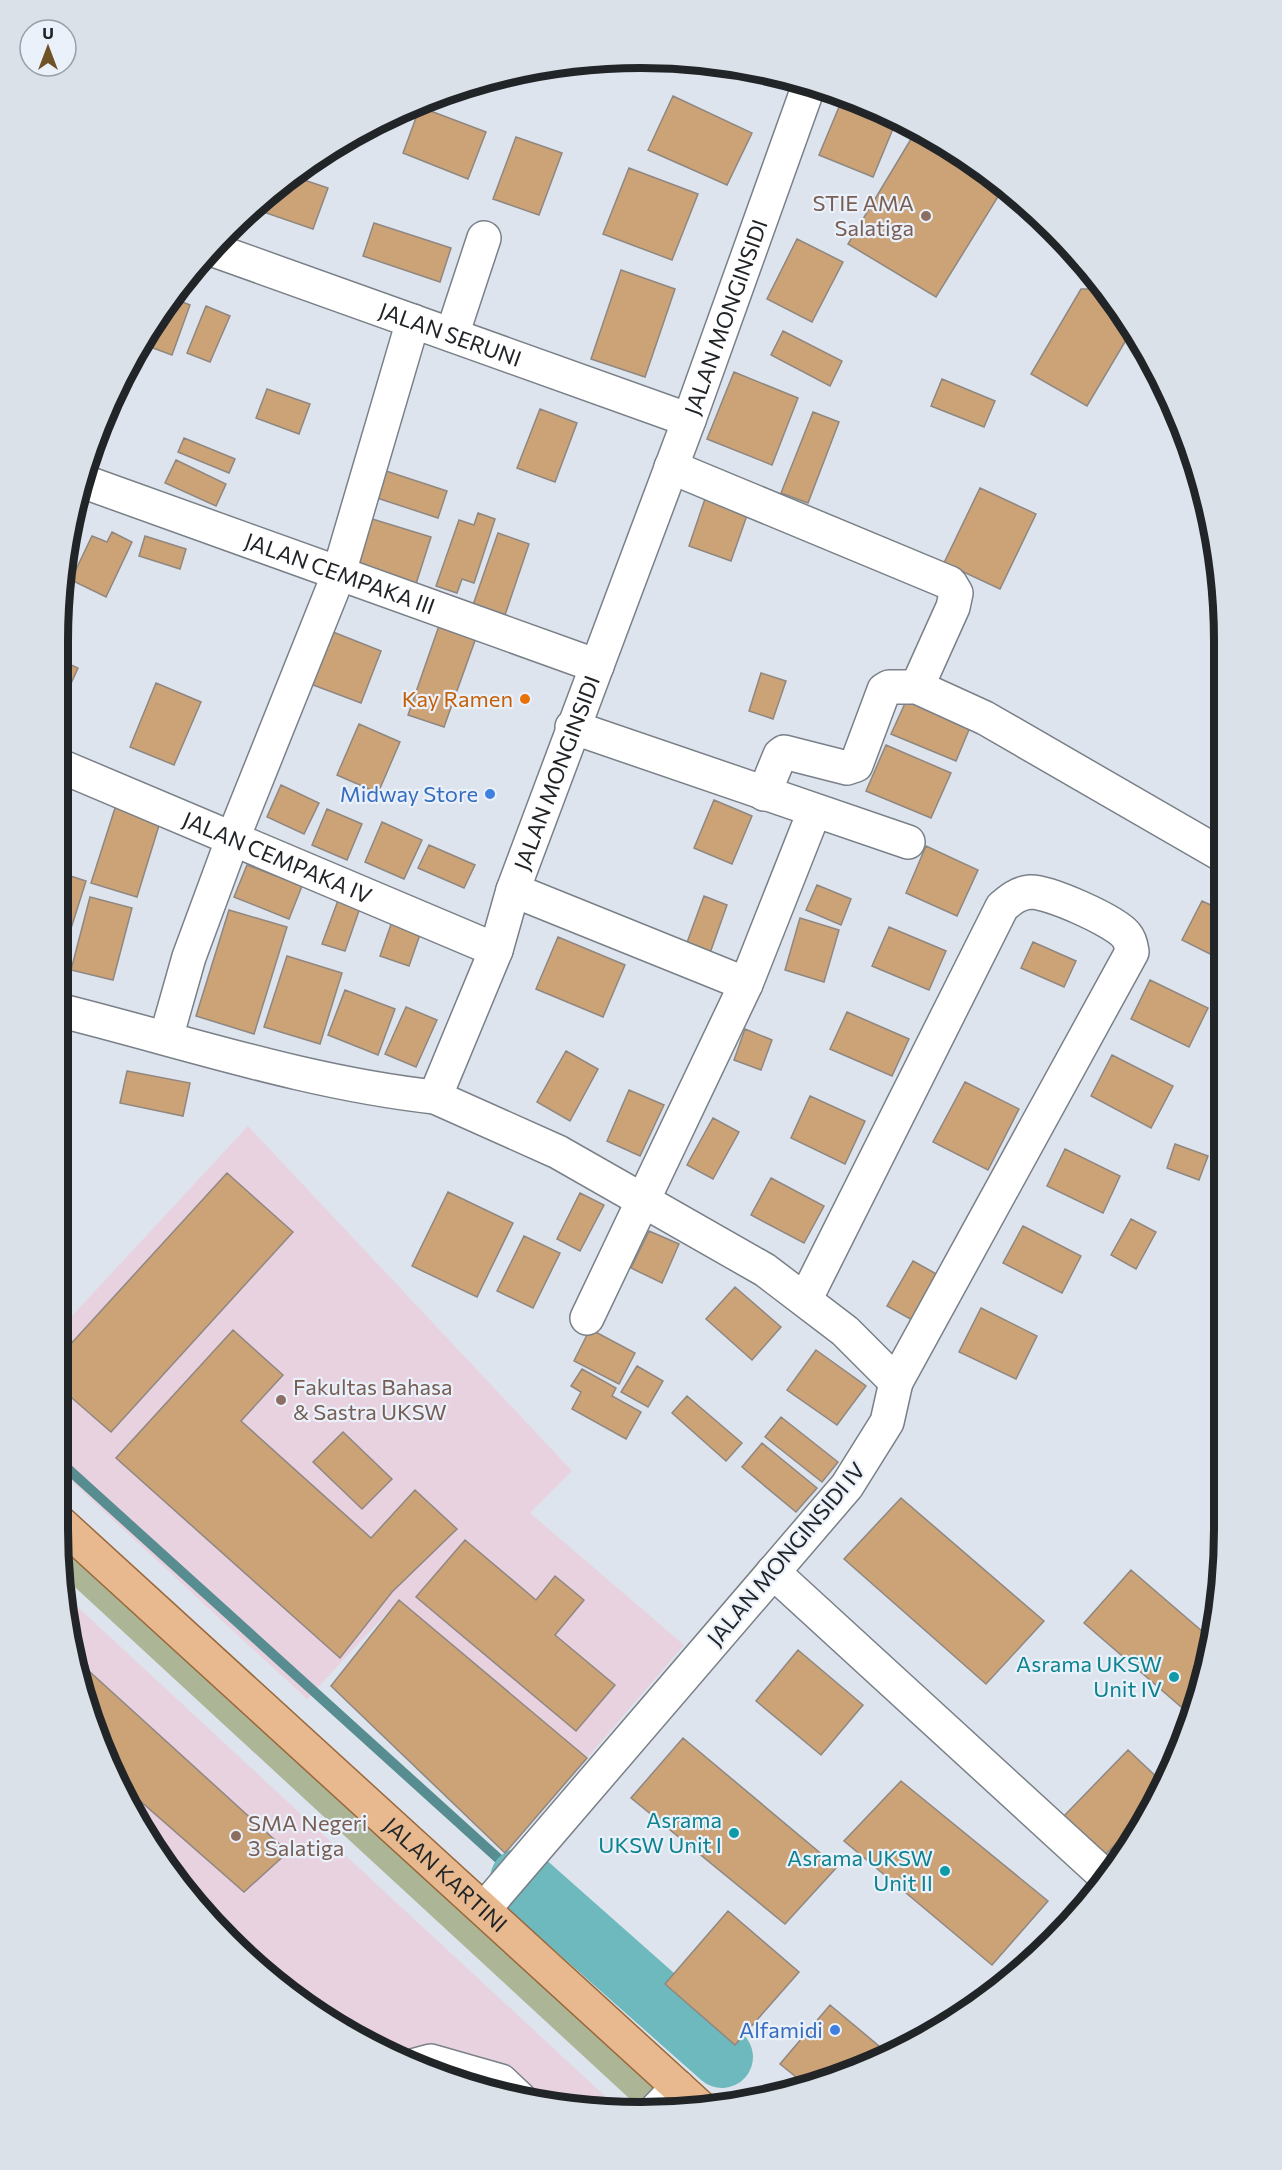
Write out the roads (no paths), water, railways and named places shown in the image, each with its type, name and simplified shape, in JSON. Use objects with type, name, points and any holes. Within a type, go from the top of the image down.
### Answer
[{"type":"main road","name":"JALAN KARTINI","points":[[68,1530],[692,2100]]},
{"type":"street","name":"JALAN MONGINSIDI","points":[[435,1097],[496,950],[513,890],[572,727],[689,420],[806,92]]},
{"type":"street","points":[[452,335],[484,238]]},
{"type":"street","name":"JALAN SERUNI","points":[[220,252],[689,420]]},
{"type":"street","points":[[166,1038],[189,957],[232,838],[338,576],[413,321]]},
{"type":"street","points":[[671,467],[950,583],[956,593],[953,607],[917,687]]},
{"type":"street","name":"JALAN CEMPAKA III","points":[[90,484],[338,576],[597,666]]},
{"type":"street","points":[[764,794],[780,755],[784,752],[848,768],[856,765],[884,690],[896,686],[917,687],[985,718],[1214,850]]},
{"type":"street","points":[[572,727],[814,812],[908,842]]},
{"type":"street","name":"JALAN CEMPAKA IV","points":[[68,769],[496,950]]},
{"type":"street","points":[[587,1318],[746,984],[814,812]]},
{"type":"street","points":[[513,890],[746,984]]},
{"type":"street","name":"JALAN MONGINSIDI IV","points":[[484,1909],[847,1486],[878,1439],[887,1422],[896,1382],[1132,952],[1131,943],[1125,933],[1085,910],[1042,893],[1027,892],[1012,897],[1002,907],[805,1300]]},
{"type":"street","points":[[68,1013],[237,1059],[388,1092],[435,1097],[558,1152],[765,1270],[845,1330],[896,1382]]},
{"type":"street","points":[[773,1572],[1100,1872]]},
{"type":"street","points":[[429,2062],[501,2081],[506,2086]]},
{"type":"street","points":[[664,2101],[678,2087]]},
{"type":"waterway","points":[[68,1469],[510,1869]]},
{"type":"waterway","points":[[521,1879],[722,2057]]},
{"type":"place","name":"STIE AMA Salatiga","points":[[926,216]]},
{"type":"place","name":"Kay Ramen","points":[[525,699]]},
{"type":"place","name":"Midway Store","points":[[490,794]]},
{"type":"place","name":"Fakultas Bahasa & Sastra UKSW","points":[[281,1400]]},
{"type":"place","name":"Asrama UKSW Unit IV","points":[[1174,1677]]},
{"type":"place","name":"Asrama UKSW Unit I","points":[[734,1833]]},
{"type":"place","name":"SMA Negeri 3 Salatiga","points":[[236,1836]]},
{"type":"place","name":"Asrama UKSW Unit II","points":[[945,1871]]},
{"type":"place","name":"Alfamidi","points":[[835,2030]]}]
